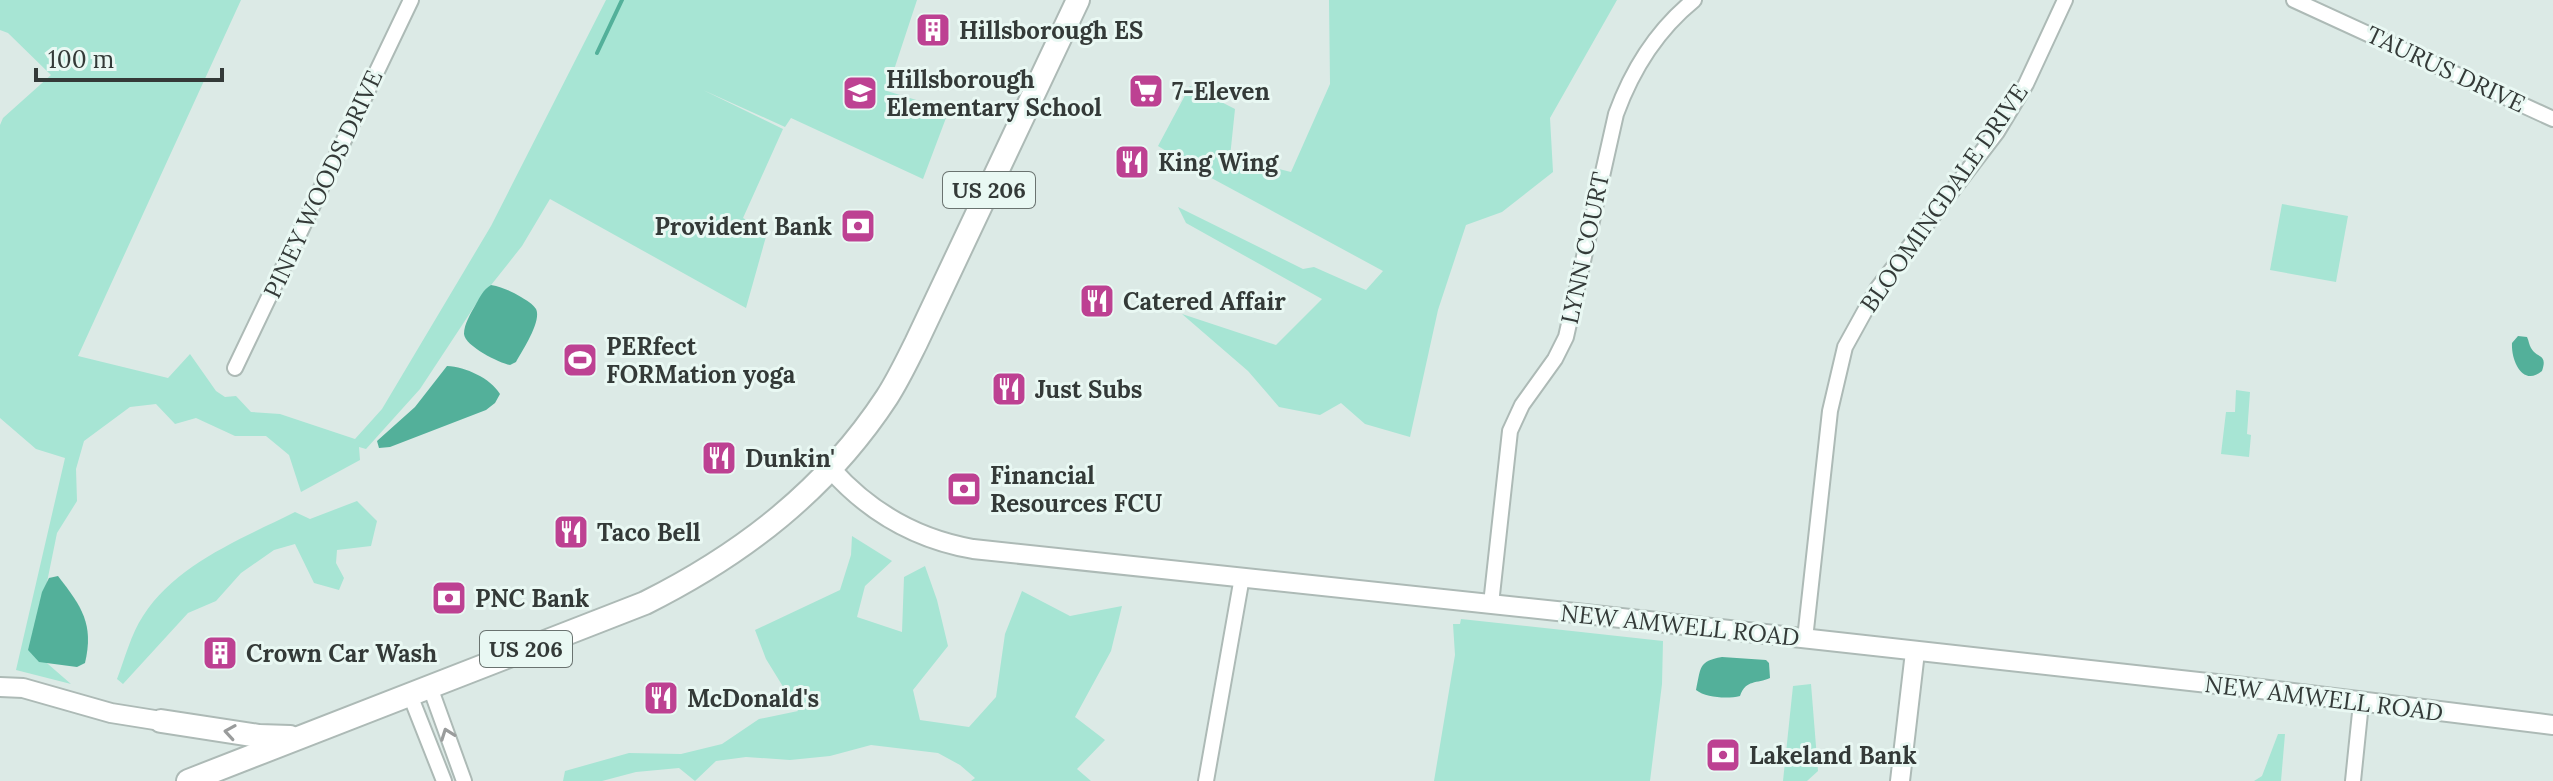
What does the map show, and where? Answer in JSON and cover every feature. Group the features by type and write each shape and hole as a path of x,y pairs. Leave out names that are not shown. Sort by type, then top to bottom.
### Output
{"main road":[{"name":"US 206","path":"188,781 632,608 686,582 741,548 779,518 831,469 862,433 898,378 1078,0"},
{"path":"161,721 259,736 299,737"}],"street":[{"name":"PINEY WOODS DRIVE","path":"235,368 411,0"},
{"name":"LYNN COURT","path":"1491,604 1510,431 1522,405 1555,359 1566,337 1616,114 1643,58 1659,36 1694,0"},
{"name":"BLOOMINGDALE DRIVE","path":"1805,639 1830,411 1845,347 1877,289 1997,132 2065,0"},
{"name":"TAURUS DRIVE","path":"2294,0 2553,119"},
{"name":"NEW AMWELL ROAD","path":"831,469 860,499 878,512 920,536 948,545 2228,686 2553,725"},
{"path":"1206,781 1242,577"},
{"path":"1900,781 1915,652"},
{"path":"0,687 23,688 111,713 161,721"},
{"path":"420,691 444,781"},
{"path":"420,691 464,781"},
{"path":"2353,781 2361,703"}],"shaded area":[{"path":"0,0 241,0 78,356 168,378 190,354 216,391 225,397 236,396 251,412 280,414 355,439 382,409 491,226 606,0 917,0 887,91 949,110 923,179 791,118 785,127 703,90 783,129 743,218 767,233 746,308 550,199 522,246 476,304 420,389 366,449 359,447 360,460 301,492 289,455 266,436 235,436 196,418 175,424 156,404 130,407 84,441 76,469 77,501 57,533 33,651 71,684 16,670 65,458 36,449 0,418 0,125 3,118 51,75 8,33 0,30"},
{"path":"1329,0 1617,0 1550,118 1553,172 1502,212 1466,225 1438,310 1410,437 1365,424 1341,403 1320,415 1279,407 1248,371 1182,314 1276,345 1322,299 1186,223 1178,207 1303,269 1314,267 1366,290 1383,271 1158,146 1190,86 1235,109 1230,157 1291,172 1330,84"},
{"path":"2282,204 2348,216 2336,282 2270,270"},
{"path":"491,285 514,293 536,309 536,321 530,336 516,362 510,365 476,349 464,334 472,311"},
{"path":"2518,336 2527,337 2530,347 2544,361 2542,371 2535,375 2524,374 2516,364 2512,343"},
{"path":"447,366 484,378 500,394 495,403 486,410 390,447 379,448 377,441 415,407"},
{"path":"2236,390 2250,392 2249,457 2221,454 2226,412 2235,412"},
{"path":"357,501 377,521 371,546 337,550 336,563 344,578 339,590 314,583 295,544 274,550 241,573 216,601 188,613 123,684 117,679 143,616 157,598 191,567 295,512 310,519"},
{"path":"852,536 892,561 865,586 857,617 902,632 904,577 925,566 948,646 913,690 920,720 969,727 996,697 1005,634 1022,591 1070,616 1122,606 1111,651 1075,717 1105,740 1077,769 1091,781 971,781 975,778 960,765 938,753 871,745 830,756 790,760 746,757 716,761 695,781 679,768 636,772 602,781 563,781 565,771 629,753 681,754 722,744 759,719 798,711 766,659 755,630 840,590 851,555"},
{"path":"58,576 74,597 87,627 85,663 77,667 39,662 28,650 42,592 49,578"},
{"path":"1461,619 1663,641 1662,684 1650,781 1434,781 1455,655 1453,624 1460,624"},
{"path":"1722,657 1766,660 1770,678 1749,684 1740,696 1723,698 1700,693 1696,690 1702,667"},
{"path":"1811,684 1818,771 1807,781 1783,781 1793,686"},
{"path":"2278,734 2285,734 2281,781 2254,781 2262,776"}],"waterway":[{"path":"597,53 622,0"}],"place":[{"name":"Hillsborough ES","path":"933,30"},
{"name":"7-Eleven","path":"1146,91"},
{"name":"Hillsborough Elementary School","path":"860,93"},
{"name":"King Wing","path":"1132,162"},
{"name":"Provident Bank","path":"858,226"},
{"name":"Catered Affair","path":"1097,301"},
{"name":"PERfect FORMation yoga","path":"580,360"},
{"name":"Just Subs","path":"1009,389"},
{"name":"Dunkin'","path":"719,458"},
{"name":"Financial Resources FCU","path":"964,489"},
{"name":"Taco Bell","path":"571,532"},
{"name":"PNC Bank","path":"449,598"},
{"name":"Crown Car Wash","path":"220,653"},
{"name":"McDonald's","path":"661,698"},
{"name":"Lakeland Bank","path":"1723,755"}]}
